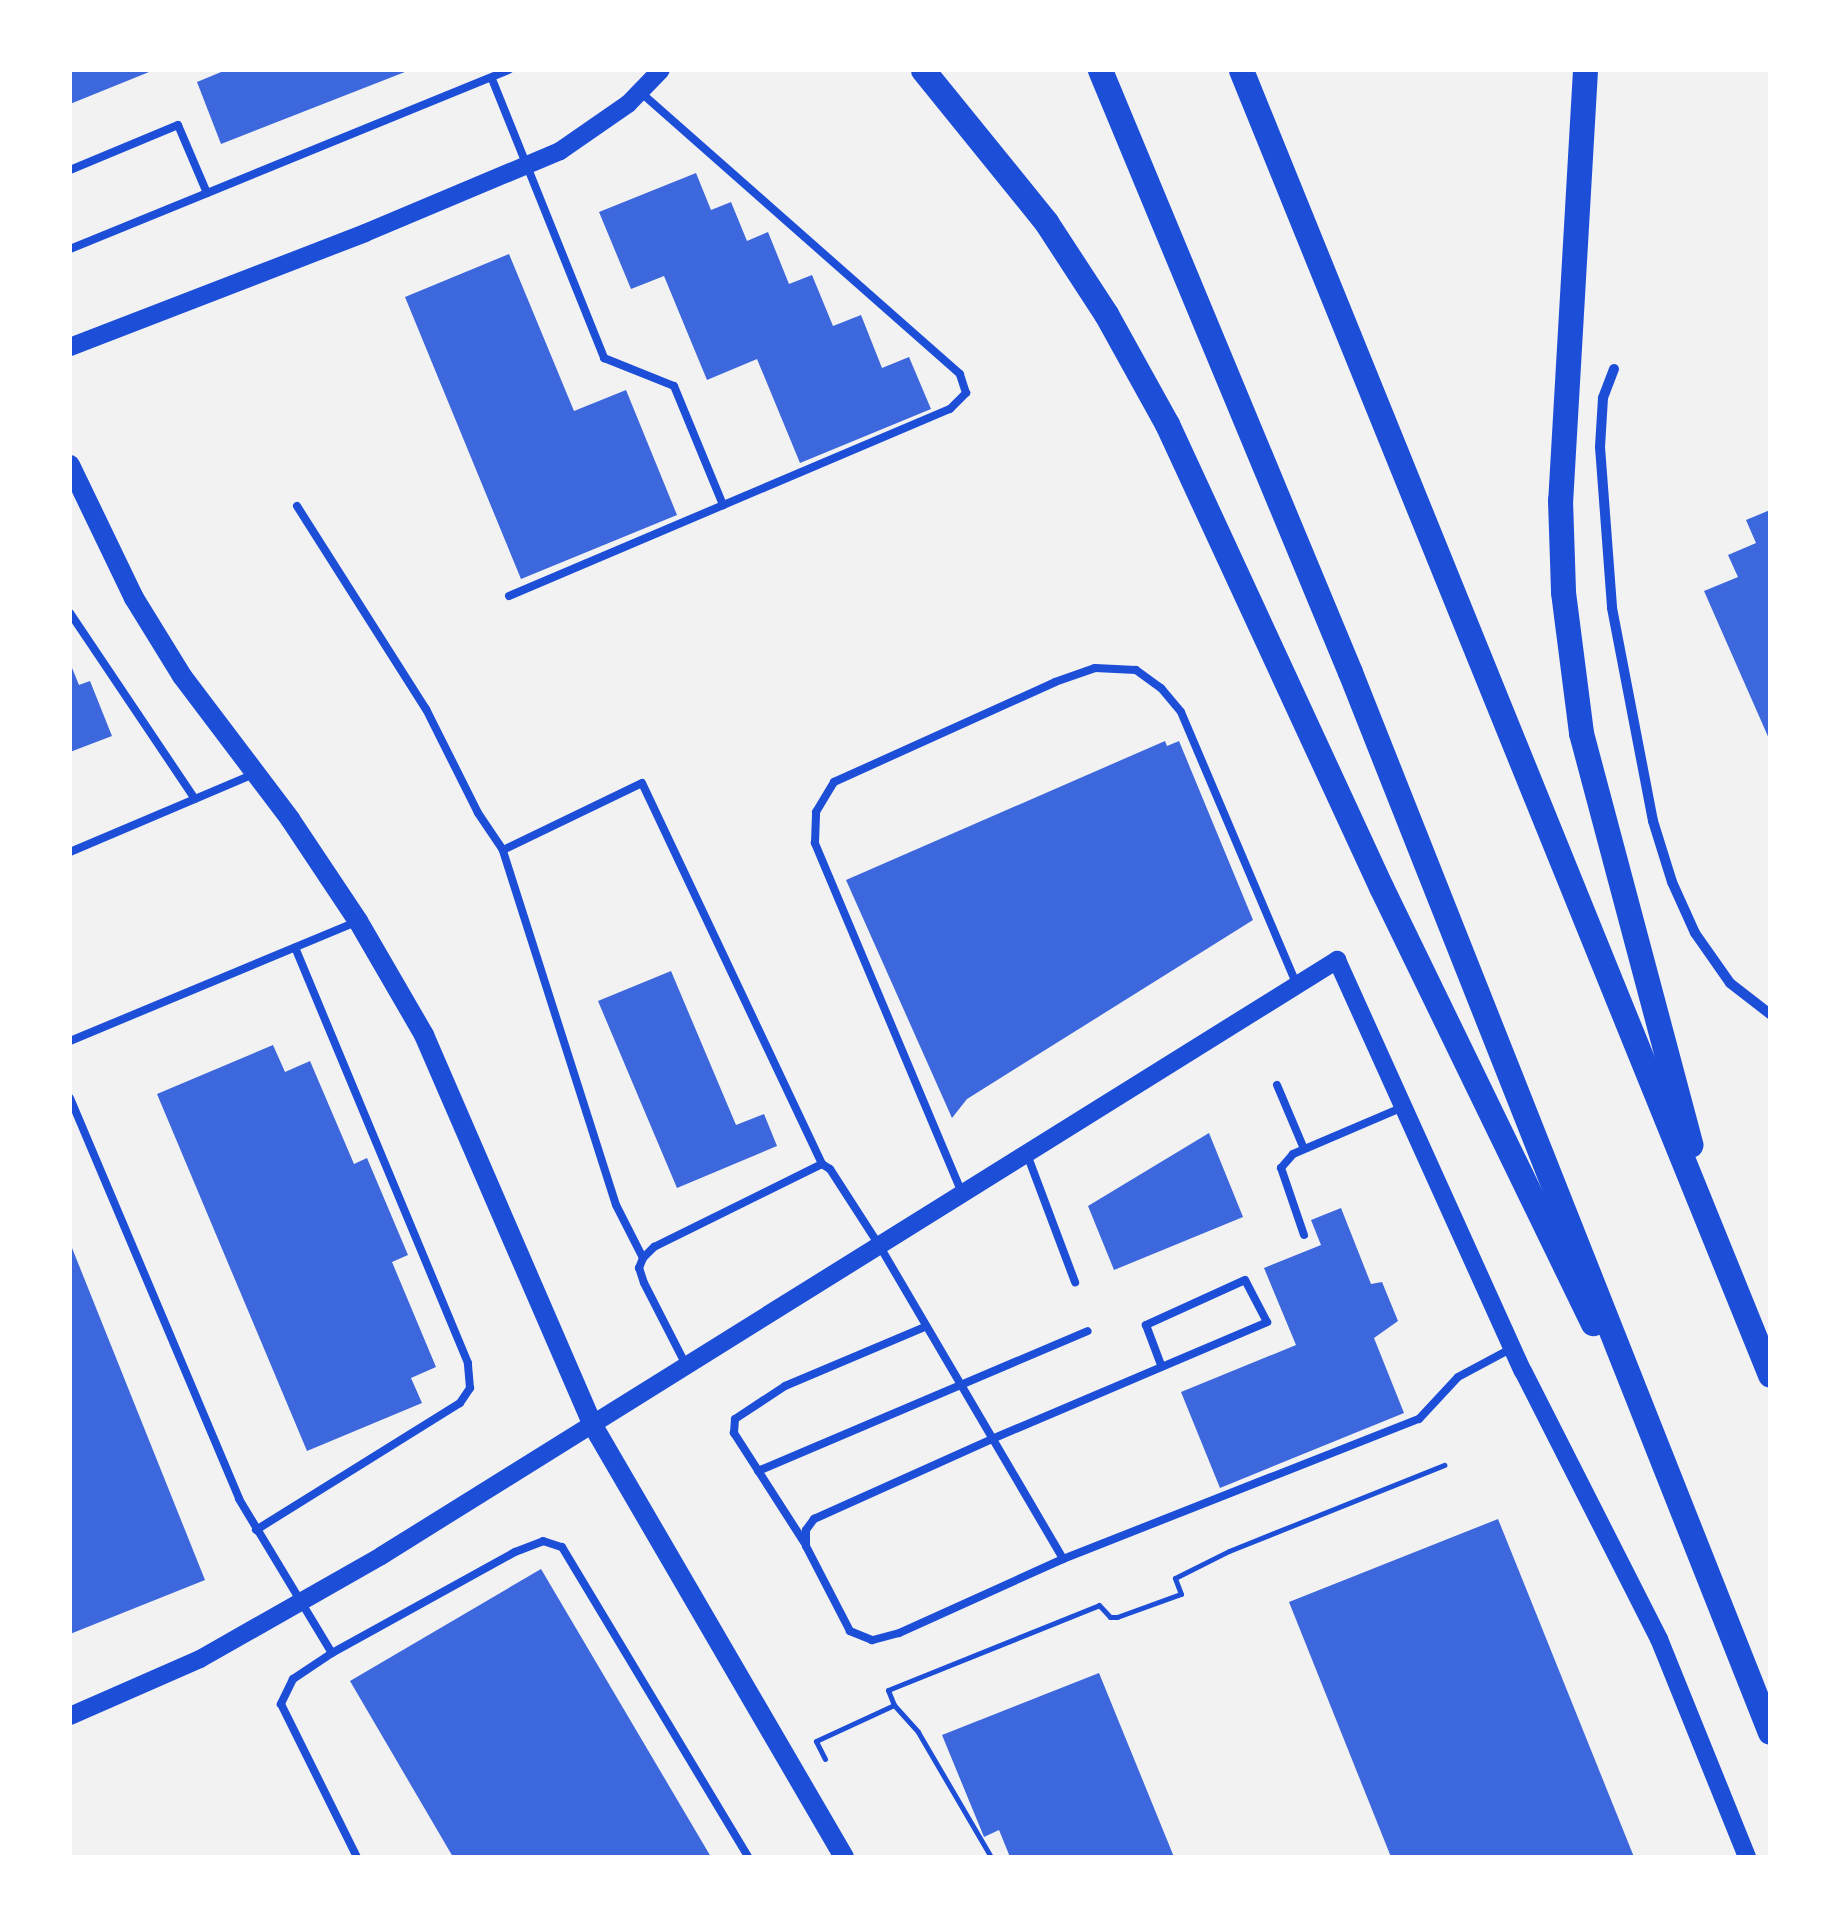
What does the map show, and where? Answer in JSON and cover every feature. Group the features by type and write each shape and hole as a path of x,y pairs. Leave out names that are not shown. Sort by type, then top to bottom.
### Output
{"highway":[{"path":"923,70 1046,222 1106,314 1167,424 1381,887 1684,1512"},
{"path":"1100,70 1350,672 1770,1732"},
{"path":"1240,70 1770,1376"},
{"path":"1585,70 1560,500 1570,665 1597,798 1626,892 1716,1242"}],"main road":[{"path":"70,465 134,598 182,676 358,922 424,1035 592,1424 844,1857"}],"street":[{"path":"70,348 530,164 595,129 661,70"},
{"path":"1614,369 1602,398 1600,447 1612,608 1653,821 1672,882 1695,933 1730,983 1770,1014"},
{"path":"70,1716 200,1659 301,1602 1337,960 1512,1348 1658,1639 1747,1857"}],"lane":[{"path":"70,248 508,70"},
{"path":"492,79 530,164 604,358 674,386 724,505"},
{"path":"509,596 950,409 966,393 960,374 640,92"},
{"path":"70,170 178,125 207,193"},
{"path":"297,506 426,709 478,813 503,850 616,1206 644,1258"},
{"path":"70,613 195,799"},
{"path":"962,1193 815,843 816,812 834,782 1055,682 1096,668 1136,670 1182,712 1297,985"},
{"path":"70,852 255,774"},
{"path":"503,850 642,783 822,1164 830,1169 879,1245 1062,1559"},
{"path":"70,1041 358,922"},
{"path":"256,1530 460,1403 470,1388 468,1362 294,948"},
{"path":"1278,1085 1304,1149"},
{"path":"70,1098 256,1530 332,1653"},
{"path":"1304,1235 1281,1168 1293,1154 1403,1108"},
{"path":"1026,1152 1074,1282"},
{"path":"686,1366 644,1283 640,1268 644,1258 654,1246 822,1164"},
{"path":"806,1546 806,1530 814,1519 992,1438 1266,1322 1245,1280 1146,1325 1160,1366"},
{"path":"925,1327 785,1386 735,1419 734,1433 806,1546 850,1631 872,1640 900,1633 1062,1559 1419,1418 1458,1377 1512,1348"},
{"path":"758,1471 1088,1331"},
{"path":"358,1857 281,1704 294,1679 332,1653 514,1552 542,1541 562,1547 748,1857"}],"path":[{"path":"991,1857 918,1732 894,1705 888,1690 1099,1605 1110,1617 1181,1594 1175,1578 1229,1551 1444,1464"},
{"path":"825,1760 816,1742 894,1705"}],"building":[{"path":"70,70 154,70 70,104"},
{"path":"226,70 410,70 221,144 197,82"},
{"path":"696,173 711,210 731,202 747,241 768,232 789,284 812,275 833,326 861,315 882,368 909,357 931,409 800,463 757,359 707,380 664,276 631,289 599,212"},
{"path":"509,254 574,411 626,390 677,515 521,579 405,297"},
{"path":"1770,510 1770,741 1704,591 1738,577 1728,555 1756,543 1746,520"},
{"path":"70,663 79,685 90,681 112,736 70,752"},
{"path":"1165,741 1167,746 1179,741 1253,920 967,1099 952,1118 846,880"},
{"path":"671,971 736,1125 764,1114 777,1146 677,1188 598,1001"},
{"path":"273,1045 285,1072 310,1061 354,1164 367,1158 408,1255 392,1262 436,1367 411,1378 422,1403 307,1451 157,1094"},
{"path":"1209,1133 1243,1217 1114,1270 1088,1206"},
{"path":"1341,1208 1371,1284 1382,1282 1398,1321 1374,1338 1404,1413 1220,1488 1181,1392 1296,1345 1264,1268 1321,1245 1311,1220"},
{"path":"70,1243 205,1580 70,1634"},
{"path":"1498,1519 1634,1857 1391,1857 1289,1602"},
{"path":"541,1569 711,1857 453,1857 350,1681"},
{"path":"1099,1673 1174,1857 1010,1857 999,1830 984,1837 942,1735"}]}
